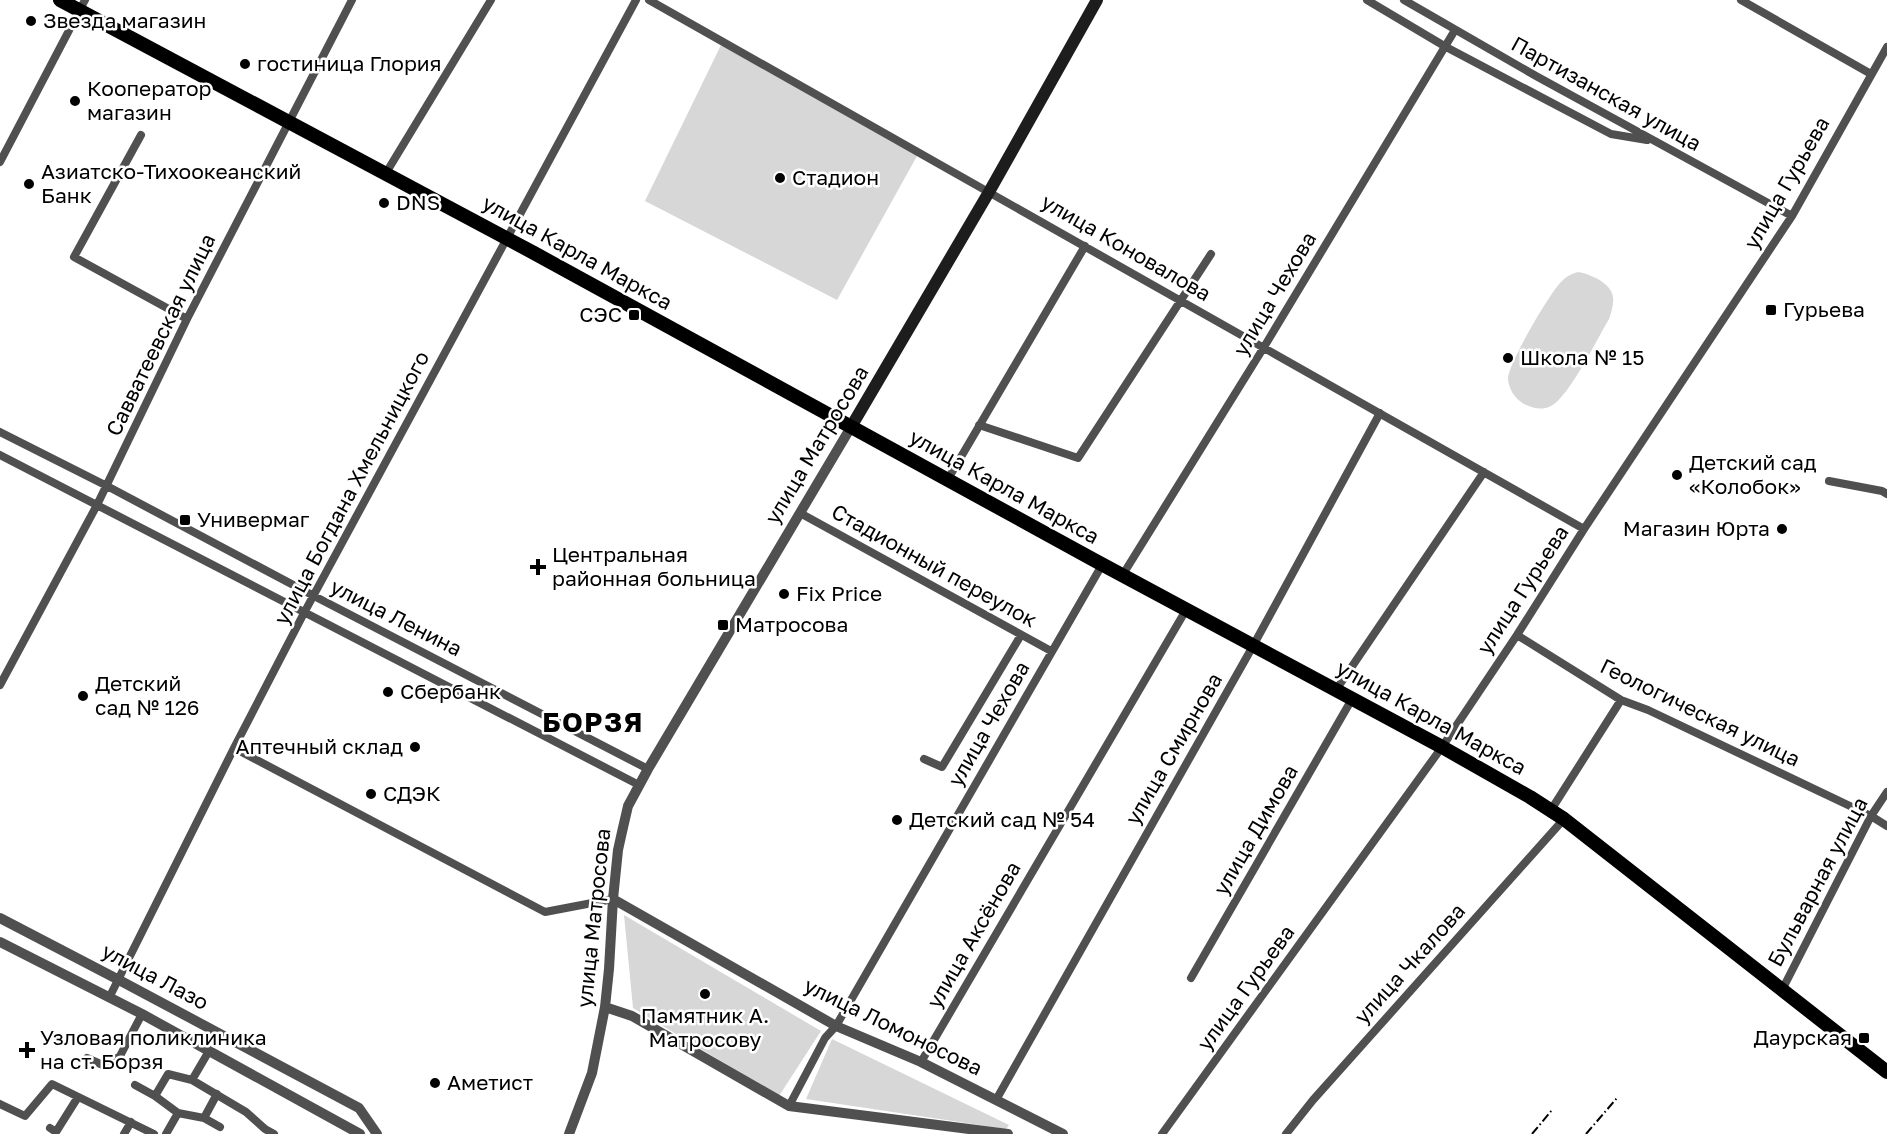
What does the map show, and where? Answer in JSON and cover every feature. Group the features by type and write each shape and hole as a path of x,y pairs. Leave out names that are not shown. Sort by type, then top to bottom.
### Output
{"highway":[{"name":"улица Карла Маркса","path":"60,0 82,5 289,122 948,479 1122,576 1442,747 1551,810 1887,1072"}],"main road":[{"name":"улица Матросова","path":"850,427 989,192 1097,0"}],"street":[{"name":"Савватеевская улица","path":"0,685 107,486 187,319 351,0"},
{"path":"386,173 491,0"},
{"name":"улица Богдана Хмельницкого","path":"109,998 304,613 636,0"},
{"name":"улица Коновалова","path":"649,0 1584,529"},
{"path":"1367,0 1446,47 1611,134 1656,142"},
{"name":"Партизанская улица","path":"1404,0 1792,216"},
{"path":"1741,0 1871,74"},
{"path":"0,162 82,5"},
{"name":"улица Чехова","path":"1122,576 1264,347 1455,30"},
{"name":"улица Гурьева","path":"1162,1134 1442,747 1517,635 1584,529 1792,216 1887,47"},
{"path":"141,135 74,257 187,319"},
{"path":"948,479 1085,246"},
{"path":"979,425 1078,458 1211,254"},
{"name":"улица Смирнова","path":"996,1100 1253,646 1380,413"},
{"name":"улица Матросова","path":"569,1134 592,1073 604,1007 618,850 628,806 850,427"},
{"name":"улица Ленина","path":"0,432 648,769"},
{"name":"улица Ленина","path":"0,455 639,785"},
{"path":"1336,690 1484,472"},
{"path":"1829,481 1882,491 1887,494"},
{"name":"Стадионный переулок","path":"800,513 1051,651"},
{"name":"улица Чехова","path":"789,1106 825,1038 836,1026 1102,565"},
{"name":"улица Аксёнова","path":"921,1062 1186,610"},
{"name":"улица Чехова","path":"924,759 942,767 1021,634"},
{"name":"Геологическая улица","path":"1517,635 1621,700 1648,710 1871,816 1887,826"},
{"name":"улица Димова","path":"1191,978 1352,699"},
{"path":"1551,810 1621,700"},
{"path":"234,748 544,912 613,899"},
{"name":"Бульварная улица","path":"1782,990 1871,816 1887,792"},
{"name":"улица Чкалова","path":"1286,1134 1321,1091 1564,819"},
{"name":"улица Ломоносова","path":"613,899 836,1026 921,1062 1064,1134"},
{"name":"улица Лазо","path":"0,918 358,1108 377,1134"},
{"path":"0,942 142,1014 360,1134"},
{"path":"604,1007 632,1016 789,1106 1008,1134"},
{"path":"87,1058 105,1066 120,1056 142,1014"},
{"path":"192,1080 209,1051"},
{"path":"155,1096 168,1074 192,1080 246,1112 264,1132 274,1134"},
{"path":"0,1104 25,1116 52,1084 154,1134"},
{"path":"135,1085 178,1113 204,1118 220,1127"},
{"path":"204,1118 217,1094"},
{"path":"55,1131 78,1097"},
{"path":"166,1134 178,1113"},
{"path":"124,1134 131,1122"}],"shaded area":[{"name":"Стадион","path":"721,45 917,156 837,300 645,201"},
{"path":"1578,272 1603,282 1611,291 1613,306 1609,319 1566,391 1551,406 1531,407 1521,402 1509,386 1510,370 1522,344 1556,288 1569,275"},
{"path":"624,915 821,1031 779,1096 633,1008"},
{"path":"832,1039 1009,1125 1006,1129 806,1099"}],"railway":[{"path":"1586,1134 1617,1098"},
{"path":"1532,1134 1552,1110"}],"place":[{"name":"Звезда магазин","path":"31,21"},
{"name":"гостиница Глория","path":"245,64"},
{"name":"Кооператор магазин","path":"75,101"},
{"name":"Стадион","path":"780,178"},
{"name":"Азиатско-Тихоокеанский Банк","path":"29,184"},
{"name":"DNS","path":"384,203"},
{"name":"Гурьева","path":"1771,310"},
{"name":"СЭС","path":"634,315"},
{"name":"Школа № 15","path":"1508,358"},
{"name":"Детский сад «Колобок»","path":"1677,475"},
{"name":"Универмаг","path":"185,520"},
{"name":"Магазин Юрта","path":"1782,529"},
{"name":"Центральная районная больница","path":"538,567"},
{"name":"Fix Price","path":"784,594"},
{"name":"Матросова","path":"723,625"},
{"name":"Сбербанк","path":"388,692"},
{"name":"Детский сад № 126","path":"83,696"},
{"name":"Аптечный склад","path":"415,747"},
{"name":"СДЭК","path":"371,794"},
{"name":"Детский сад № 54","path":"897,820"},
{"name":"Памятник А. Матросову","path":"705,994"},
{"name":"Даурская","path":"1864,1038"},
{"name":"Узловая поликлиника на ст. Борзя","path":"27,1050"},
{"name":"Аметист","path":"435,1083"}],"district":[{"name":"БОРЗЯ","path":"593,723"}]}
